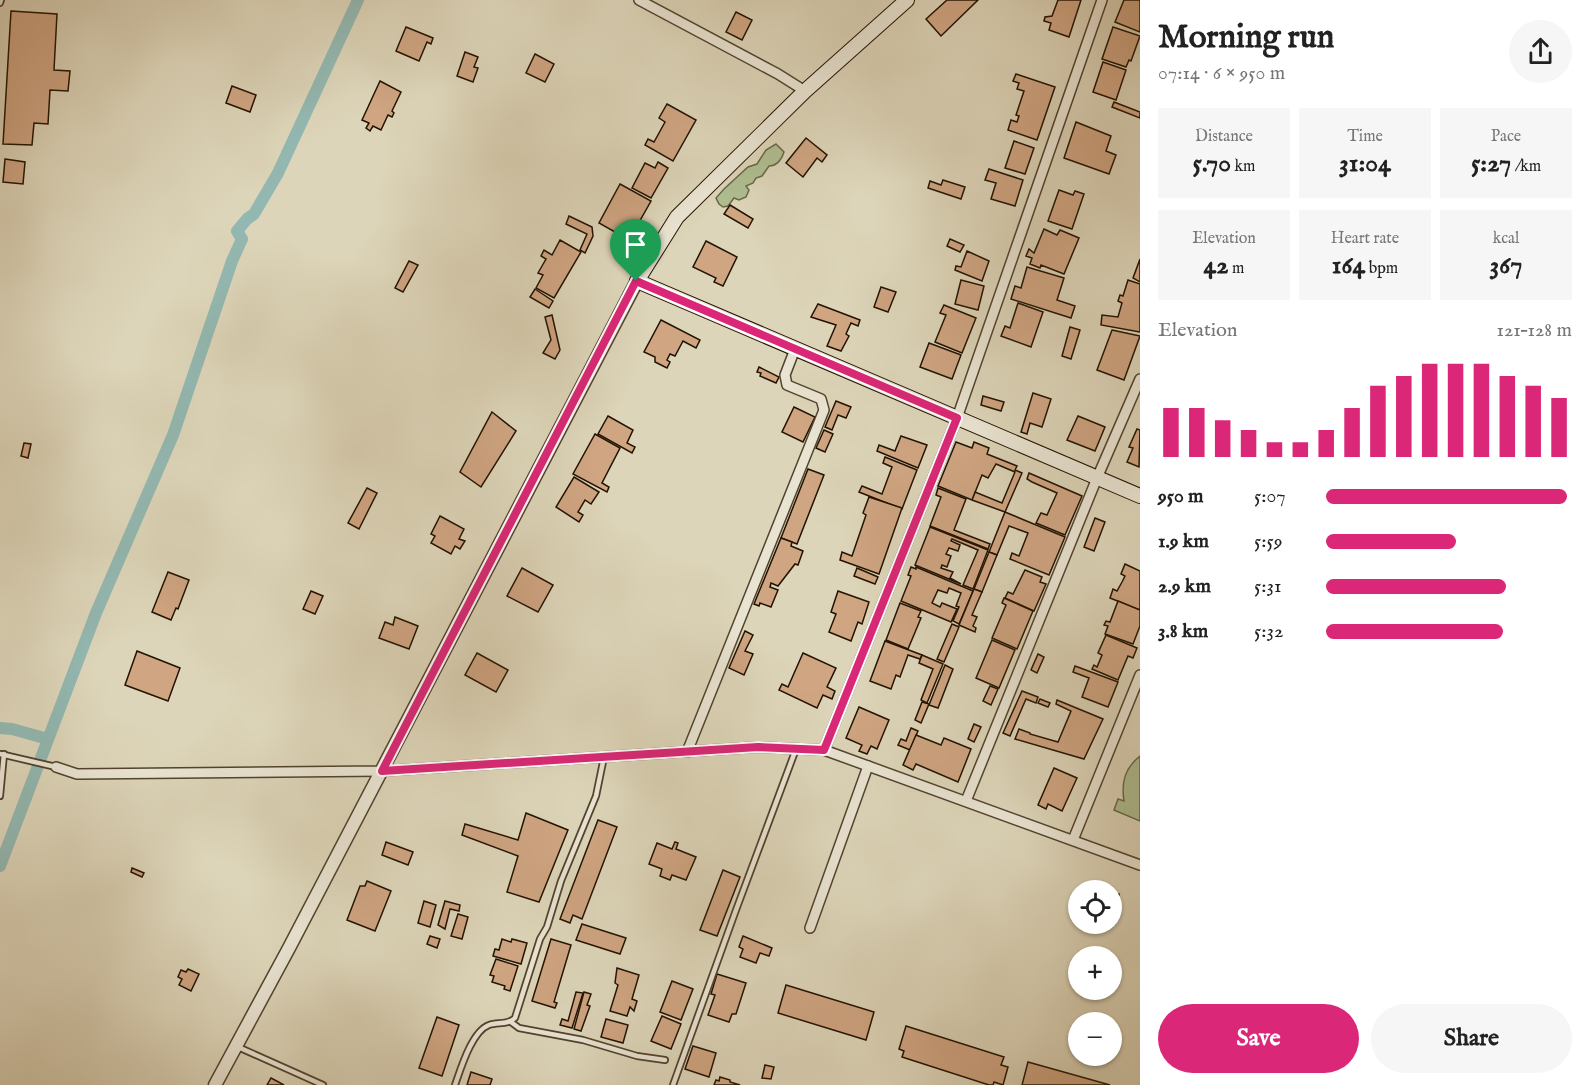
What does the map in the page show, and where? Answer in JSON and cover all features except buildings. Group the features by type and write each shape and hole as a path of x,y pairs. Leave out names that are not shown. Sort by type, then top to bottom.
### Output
{"main road":[{"path":"900,2 805,91 677,217 636,281 1140,496"}],"street":[{"path":"639,0 778,74 805,91"},
{"path":"824,750 957,418 1102,0"},
{"path":"215,1085 382,771 636,281"},
{"path":"687,752 824,410 821,399 788,385 785,375 795,349"},
{"path":"966,801 1097,478 1140,379"},
{"path":"1073,840 1140,675"},
{"path":"56,767 77,774 382,771 758,747 824,750 1140,865"},
{"path":"810,928 868,766"}],"lane":[{"path":"673,1085 723,943 796,749"},
{"path":"0,796 4,754 56,767"},
{"path":"455,1085 464,1059 481,1029 511,1022 515,1018 561,881 596,796 604,757"},
{"path":"511,1022 519,1028 583,1040 637,1056 665,1060"},
{"path":"237,1046 323,1085"}],"green space":[{"path":"776,144 784,152 782,157 777,163 769,166 762,176 746,186 749,190 746,197 739,200 734,198 728,206 723,207 719,204 716,198 724,189 748,167 757,164 766,150"},
{"path":"1140,756 1140,821 1114,810 1118,799 1124,801 1125,776"}],"waterway":[{"path":"0,866 96,613 173,435 232,261 242,239 237,231 254,214 278,173 358,0"},
{"path":"0,728 48,739"}],"route":[{"path":"636,281 957,418 824,750 758,747 382,771 600,351 636,281"}]}
